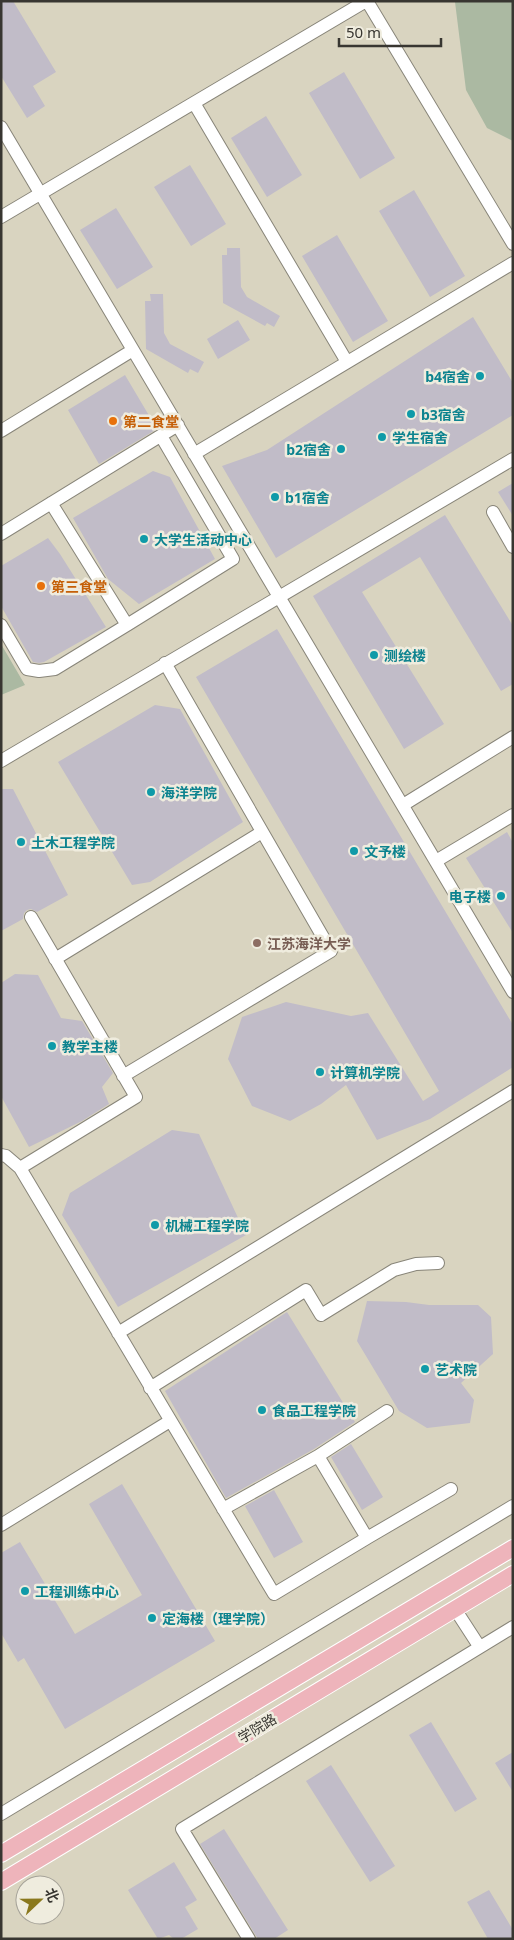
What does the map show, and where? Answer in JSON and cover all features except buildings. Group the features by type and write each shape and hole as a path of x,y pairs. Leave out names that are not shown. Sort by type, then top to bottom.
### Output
{"main road":[{"name":"学院路","path":"1,1854 513,1548"},
{"name":"学院路","path":"1,1882 513,1574"}],"lane":[{"path":"1,217 360,3 513,244"},
{"path":"194,103 347,362"},
{"path":"1,127 513,992"},
{"path":"194,454 513,263"},
{"path":"1,431 133,350"},
{"path":"1,534 178,425"},
{"path":"1,626 27,669 40,671 55,669 233,559 161,436"},
{"path":"1,761 513,459"},
{"path":"51,504 126,625"},
{"path":"493,512 513,547"},
{"path":"123,1076 331,950 165,663"},
{"path":"402,805 513,737"},
{"path":"436,861 513,816"},
{"path":"56,959 262,832"},
{"path":"20,1168 136,1097 31,917"},
{"path":"118,1333 513,1091"},
{"path":"1,1155 6,1156 20,1168 274,1594 452,1489"},
{"path":"150,1388 306,1290 321,1315 394,1270 416,1264 438,1264"},
{"path":"223,1509 318,1456 386,1411"},
{"path":"1,1525 170,1421"},
{"path":"318,1456 367,1538"},
{"path":"1,1814 513,1506"},
{"path":"455,1609 479,1646"},
{"path":"249,1939 182,1829 513,1627"}],"shaded area":[{"name":"江苏海洋大学","path":"1,1 513,1 513,1939 1,1939"}],"green space":[{"path":"513,1 513,141 487,128 466,90 455,2"},
{"path":"1,644 25,685 1,695"}],"place":[{"name":"b4宿舍","path":"480,376"},
{"name":"b3宿舍","path":"411,414"},
{"name":"第二食堂","path":"113,421"},
{"name":"学生宿舍","path":"382,437"},
{"name":"b2宿舍","path":"341,449"},
{"name":"b1宿舍","path":"275,497"},
{"name":"大学生活动中心","path":"144,539"},
{"name":"第三食堂","path":"41,586"},
{"name":"测绘楼","path":"374,655"},
{"name":"海洋学院","path":"151,792"},
{"name":"土木工程学院","path":"21,842"},
{"name":"文予楼","path":"354,851"},
{"name":"电子楼","path":"501,896"},
{"name":"江苏海洋大学","path":"257,943"},
{"name":"教学主楼","path":"52,1046"},
{"name":"计算机学院","path":"320,1072"},
{"name":"机械工程学院","path":"155,1225"},
{"name":"艺术院","path":"425,1369"},
{"name":"食品工程学院","path":"262,1410"},
{"name":"工程训练中心","path":"25,1591"},
{"name":"定海楼（理学院）","path":"152,1618"}]}
